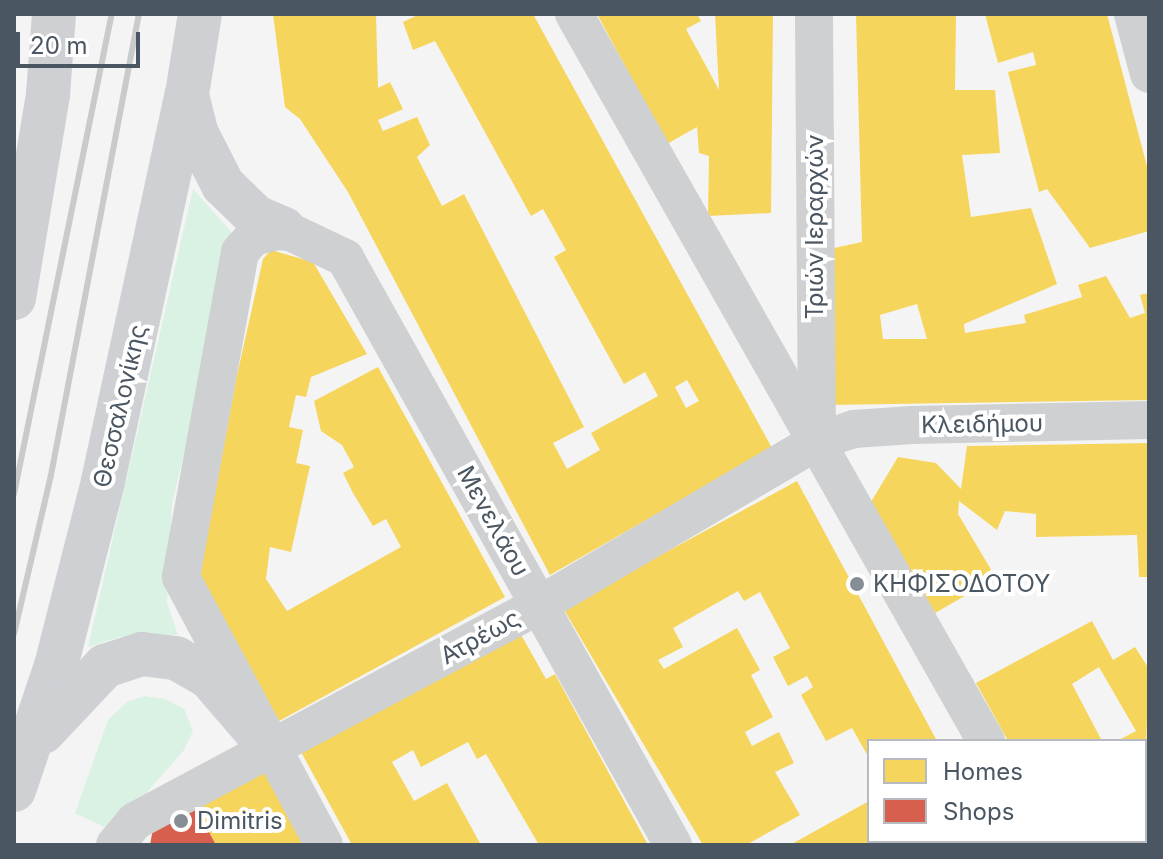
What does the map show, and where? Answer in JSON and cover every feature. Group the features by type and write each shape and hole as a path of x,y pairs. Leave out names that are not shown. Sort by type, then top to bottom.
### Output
{"street":[{"path":"14,298 48,94 54,14"},
{"name":"Θεσσαλονίκης","path":"14,790 29,750 103,481 187,94 200,14"},
{"path":"574,14 985,739"},
{"name":"Τριών Ιεραρχών","path":"814,14 817,441"},
{"path":"1133,14 1149,74"},
{"path":"187,94 197,134 223,185 256,217 284,229"},
{"path":"284,229 253,237 240,252 180,563 187,595 324,845"},
{"name":"Μενελάου","path":"284,229 345,258 673,845"},
{"name":"Κλειδήμου","path":"817,441 854,429 912,425 1149,420"},
{"name":"Ατρέως","path":"126,837 272,750 539,605 817,441"},
{"path":"29,750 105,666 142,654 176,658 210,678 272,750"}],"green space":[{"path":"193,189 236,237 172,504 167,603 178,635 120,637 88,647"},
{"path":"144,696 165,699 184,709 193,731 184,750 113,831 75,813 108,720 127,702"}],"building: Homes":[{"path":"273,14 376,14 378,88 390,82 403,109 378,120 383,131 417,117 430,145 417,157 442,206 464,194 584,427 553,443 567,469 600,450 591,433 658,396 645,372 624,384 554,257 566,250 543,209 531,216 435,41 413,50 403,22 420,14 533,14 772,448 550,575 348,192 300,119 285,107","holes":["687,380 699,401 686,408 675,387"]},
{"path":"597,14 697,14 701,21 686,29 719,90 715,14 773,14 771,213 708,216 709,156 699,153 697,127 667,144"},
{"path":"856,14 956,14 955,90 995,90 1000,153 962,155 971,217 1031,208 1057,284 964,324 965,333 1026,323 1024,315 1082,297 1078,285 1106,276 1130,318 1145,313 1140,295 1149,293 1149,400 827,405 825,250 862,242","holes":["917,304 927,339 883,339 880,315"]},
{"path":"985,14 1107,14 1149,174 1149,231 1090,248 1047,189 1039,192 1008,72 1036,65 1033,52 998,63"},
{"path":"271,250 313,262 367,354 311,377 306,397 296,395 289,427 303,430 296,463 310,466 291,552 270,547 266,579 287,611 401,547 386,519 373,526 353,493 343,473 354,467 342,445 321,431 314,401 378,367 505,597 279,721 200,575 236,380 263,259"},
{"path":"1149,443 1149,577 1139,577 1137,535 1036,537 1036,514 1005,511 997,530 959,501 958,514 996,578 935,613 871,502 898,457 936,463 961,489 967,446"},
{"path":"797,481 936,739 867,739 867,754 852,728 826,741 801,695 813,687 807,676 788,686 773,657 790,648 760,592 744,601 738,591 673,628 683,647 658,660 664,669 737,628 760,670 751,675 773,717 745,732 752,746 779,732 794,763 775,772 800,815 746,845 703,845 563,608"},
{"path":"1092,621 1113,660 1135,647 1149,669 1146,739 1121,739 1136,731 1099,667 1072,684 1101,739 1007,739 976,683"},
{"path":"520,633 546,679 555,674 648,845 539,845 486,754 477,759 468,742 421,767 413,750 392,762 414,801 447,783 481,845 352,845 301,752"},
{"path":"264,769 304,845 216,845 195,806"},
{"path":"867,802 867,843 878,843 790,845"},
{"path":"1149,806 1149,845 1132,845 1147,843"}],"building: Shops":[{"path":"195,806 216,845 150,845 154,823"}],"railway":[{"path":"14,494 112,14"},
{"path":"14,634 51,475 139,14"}],"place":[{"name":"ΚΗΦΙΣΟΔΟΤΟΥ","path":"857,584"},
{"name":"Dimitris","path":"181,821"}]}
